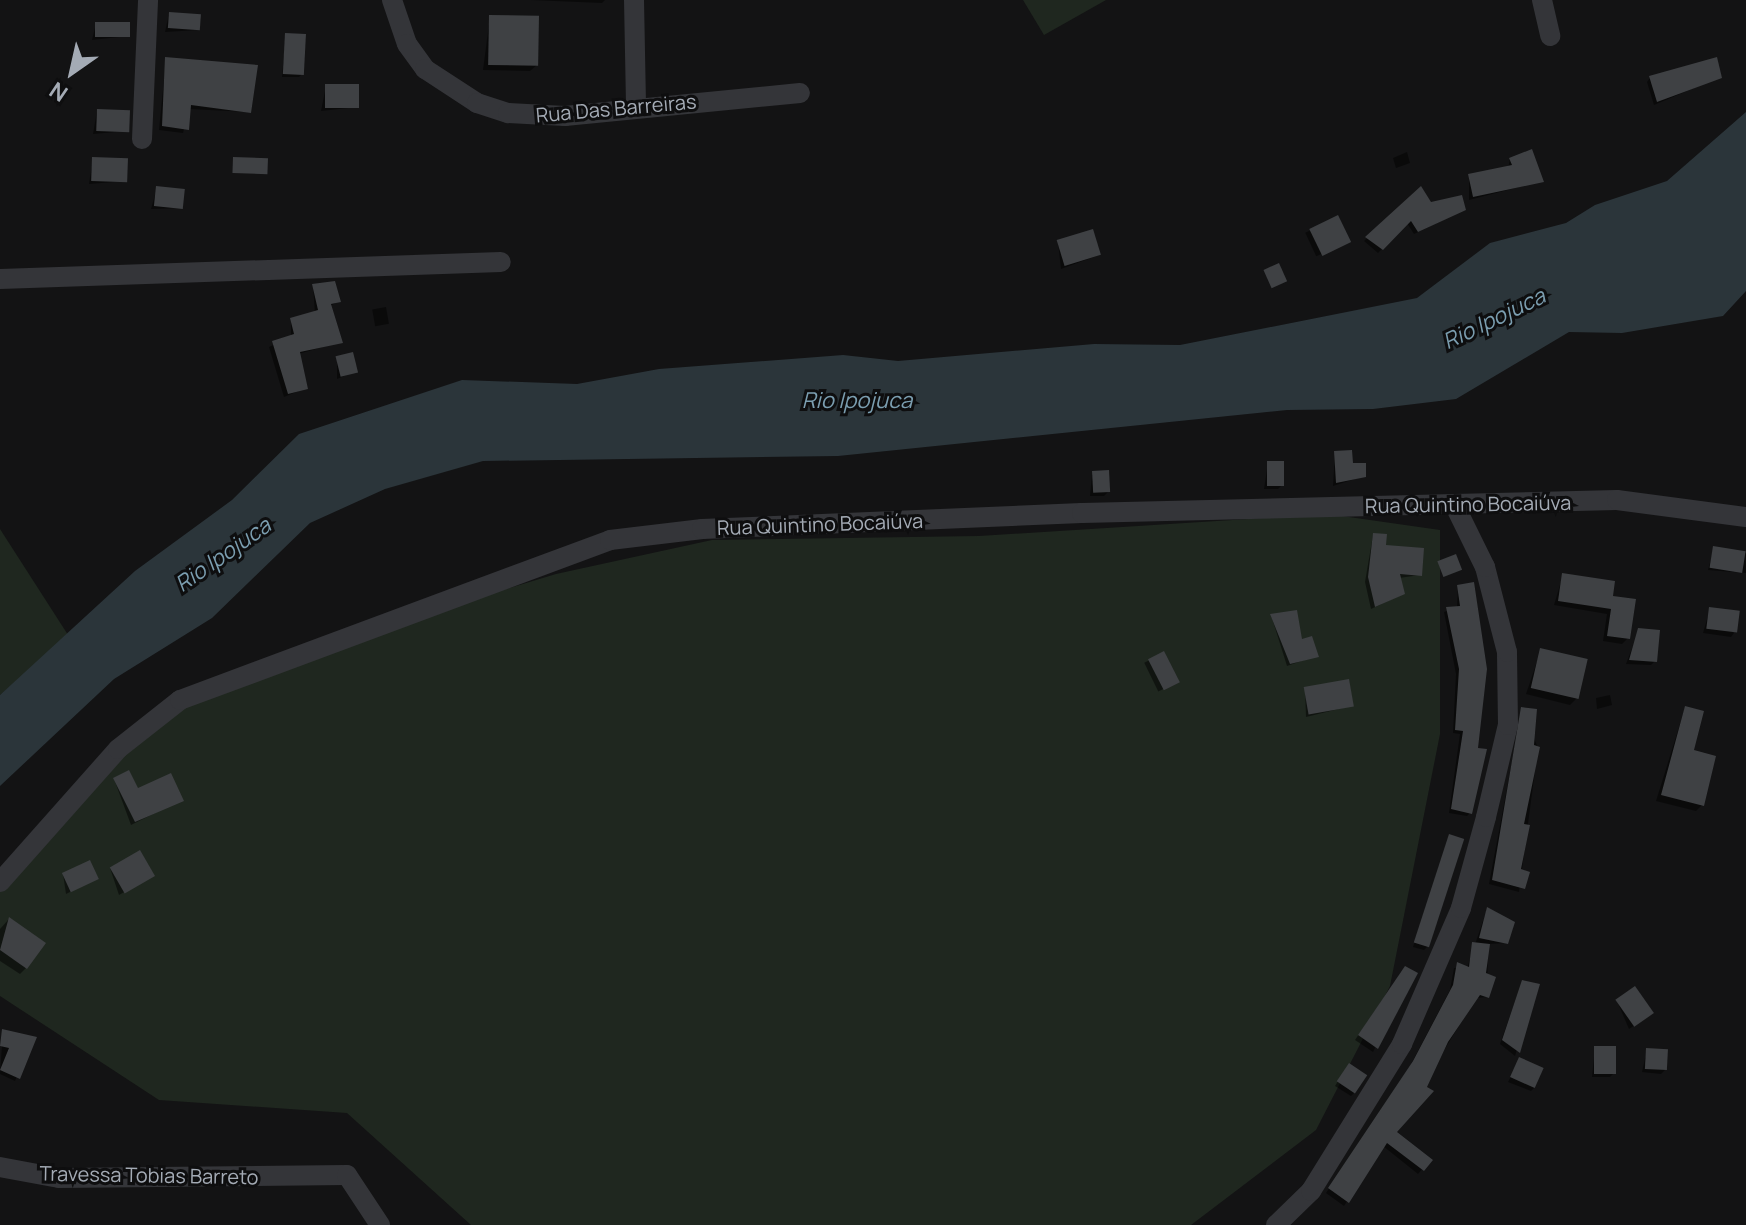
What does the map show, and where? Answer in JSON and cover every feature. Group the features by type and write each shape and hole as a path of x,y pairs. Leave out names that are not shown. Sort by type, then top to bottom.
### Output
{"street":[{"path":"142,139 148,0"},
{"name":"Rua Das Barreiras","path":"392,0 407,44 425,69 477,103 536,117 800,93"},
{"path":"634,0 636,106"},
{"path":"1542,0 1550,36"},
{"path":"0,279 501,262"},
{"name":"Rua Quintino Bocaiúva","path":"0,882 118,749 180,700 610,540 702,529 1051,514 1617,500 1746,517"},
{"path":"1276,1225 1311,1191 1402,1044 1461,908 1486,817 1508,725 1507,652 1485,567 1454,504"},
{"name":"Travessa Tobias Barreto","path":"0,1167 59,1178 347,1175 380,1225"}],"shaded area":[{"path":"1023,0 1106,0 1044,35"},
{"path":"1328,514 1440,530 1440,734 1390,986 1316,1130 1191,1225 471,1225 347,1113 159,1100 0,996 0,890 130,743 226,673 556,574 712,540 979,536"},
{"path":"0,529 70,638 0,695"}],"water":[{"name":"Rio Ipojuca","path":"1746,112 1746,291 1723,316 1622,333 1569,332 1456,399 1373,409 1287,410 838,456 483,461 385,489 310,523 212,618 114,679 0,786 0,695 135,571 232,500 299,434 462,380 577,384 659,369 843,355 898,361 1094,344 1180,345 1417,298 1490,243 1566,223 1595,205 1667,181"}],"building":[{"path":"169,12 201,14 200,30 168,28"},
{"path":"489,15 539,16 538,66 488,65"},
{"path":"95,22 130,22 130,37 95,37"},
{"path":"285,33 306,34 304,75 283,74"},
{"path":"165,57 258,65 251,113 191,105 189,130 162,126"},
{"path":"1717,57 1722,78 1657,102 1649,76"},
{"path":"325,84 359,84 359,108 325,108"},
{"path":"97,109 130,110 129,132 96,131"},
{"path":"1532,149 1544,182 1473,197 1468,174 1512,165 1509,158"},
{"path":"92,157 128,158 127,182 91,181"},
{"path":"233,157 268,158 267,174 232,173"},
{"path":"156,186 185,189 183,209 154,206"},
{"path":"1421,186 1431,202 1462,195 1466,210 1418,232 1411,221 1383,250 1365,237"},
{"path":"1338,215 1351,242 1322,256 1309,229"},
{"path":"1093,229 1101,255 1065,266 1057,240"},
{"path":"1279,263 1287,281 1272,288 1263,270"},
{"path":"335,281 341,302 331,304 343,343 300,352 308,389 288,394 272,341 294,334 290,318 318,310 312,284"},
{"path":"353,352 358,372 341,377 336,356"},
{"path":"1352,450 1353,463 1366,463 1366,477 1336,483 1334,451"},
{"path":"1267,461 1284,461 1284,486 1267,486"},
{"path":"1109,470 1110,492 1093,493 1092,471"},
{"path":"1373,533 1387,534 1386,545 1424,548 1422,576 1400,574 1405,594 1375,607 1368,577"},
{"path":"1713,546 1746,551 1742,573 1710,568"},
{"path":"1456,554 1462,570 1443,577 1437,561"},
{"path":"1562,573 1615,581 1613,596 1636,599 1630,639 1607,636 1611,609 1558,601"},
{"path":"1474,582 1487,669 1478,748 1487,749 1472,814 1451,809 1463,731 1455,730 1459,669 1446,607 1460,606 1457,585"},
{"path":"1709,607 1740,611 1737,633 1706,629"},
{"path":"1297,610 1302,639 1312,636 1319,657 1290,664 1270,614"},
{"path":"1638,628 1660,630 1657,662 1629,660"},
{"path":"1540,648 1588,659 1579,699 1531,688"},
{"path":"1164,651 1180,682 1164,690 1148,659"},
{"path":"1349,679 1354,707 1309,715 1304,687"},
{"path":"1685,706 1704,711 1694,750 1716,756 1704,806 1661,795"},
{"path":"1521,707 1537,709 1534,745 1540,747 1524,824 1530,825 1521,869 1530,872 1525,889 1492,880"},
{"path":"129,770 138,788 171,773 184,801 135,822 113,778"},
{"path":"1449,834 1464,839 1429,947 1414,942"},
{"path":"140,850 155,876 125,893 110,868"},
{"path":"90,860 99,879 71,892 62,873"},
{"path":"1487,907 1515,922 1508,944 1479,938"},
{"path":"9,917 46,943 27,969 0,950"},
{"path":"1472,942 1490,944 1486,973 1496,977 1489,998 1480,995 1448,1042 1427,1087 1434,1091 1397,1132 1433,1160 1424,1171 1387,1143 1349,1203 1328,1188 1413,1061 1453,985 1457,962 1469,967"},
{"path":"1405,966 1418,973 1378,1049 1358,1035"},
{"path":"1522,980 1540,984 1520,1053 1502,1040"},
{"path":"1635,986 1654,1013 1634,1027 1615,1000"},
{"path":"2,1029 37,1037 20,1079 0,1070 9,1048 0,1046"},
{"path":"1594,1046 1616,1046 1616,1074 1594,1074"},
{"path":"1646,1048 1668,1049 1667,1070 1645,1069"},
{"path":"1519,1057 1544,1068 1535,1088 1510,1077"},
{"path":"1349,1063 1367,1075 1355,1094 1337,1081"}]}
